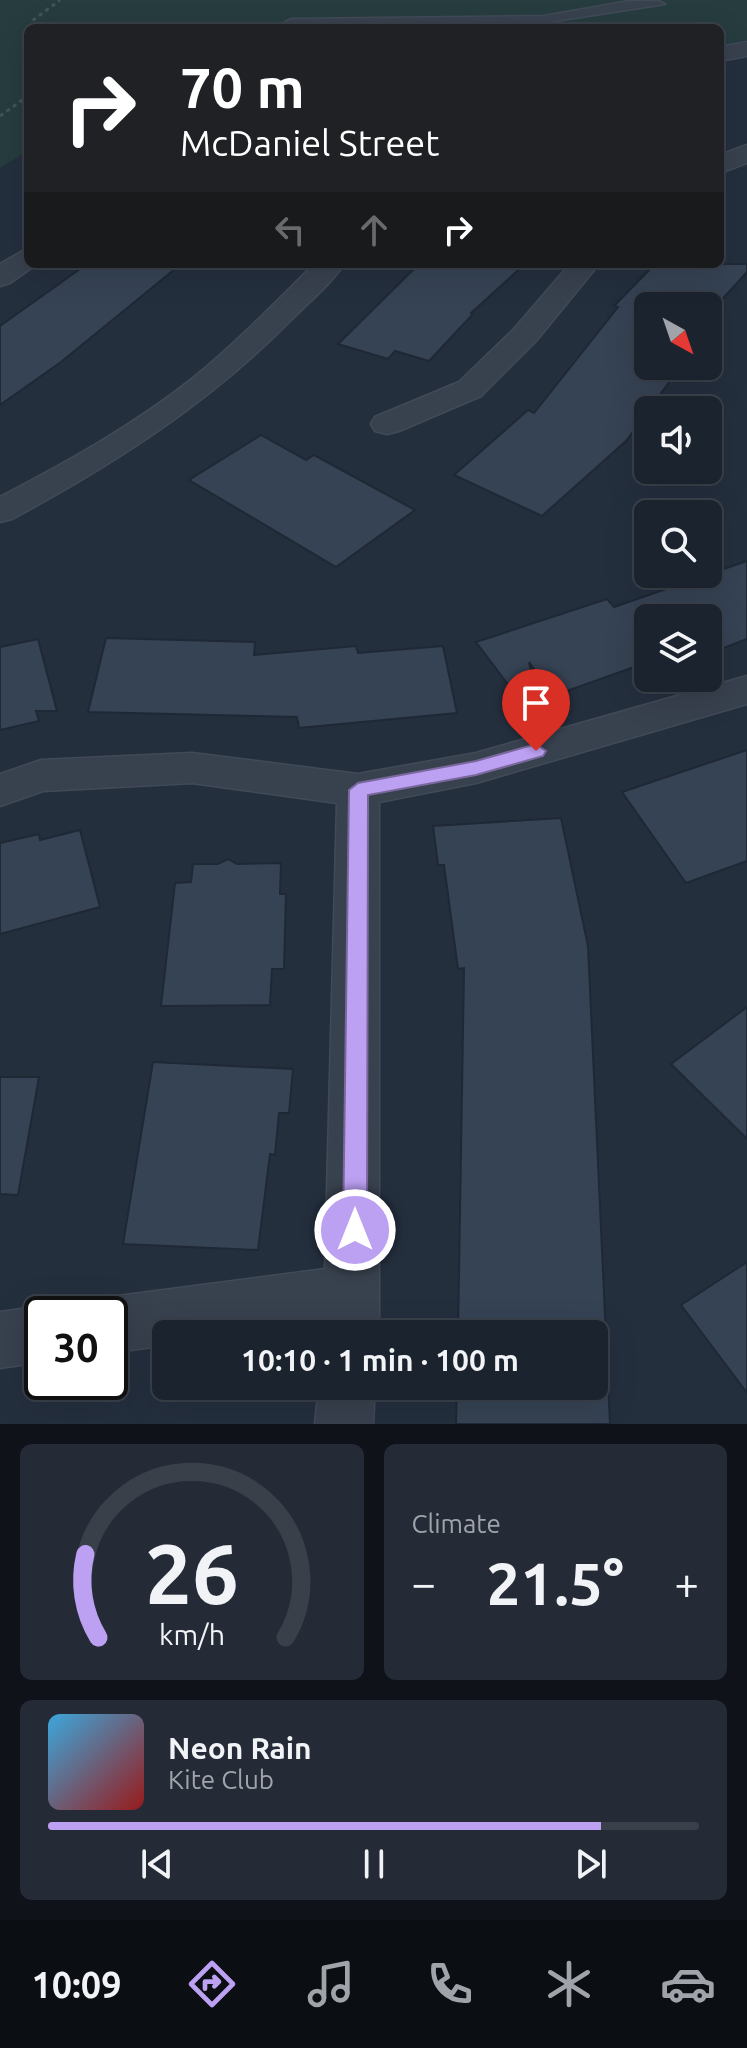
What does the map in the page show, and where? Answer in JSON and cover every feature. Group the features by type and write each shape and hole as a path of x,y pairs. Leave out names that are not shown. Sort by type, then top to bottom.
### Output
{"street":[{"path":"724,53 747,49"},
{"path":"724,163 747,153"},
{"path":"0,277 24,260"},
{"path":"0,511 87,464 184,400 252,342 326,268"},
{"path":"387,424 470,389 525,335 582,268"},
{"path":"0,790 41,776 192,768 358,790 476,768 747,690"},
{"path":"128,1324 352,1313 358,790"},
{"path":"0,1340 24,1337"},
{"path":"344,1424 346,1400"}],"lane":[{"path":"490,24 543,23 626,2 659,4"},
{"path":"291,22 382,24"}],"path":[{"path":"33,24 32,21 60,0"},
{"path":"0,116 24,99"}],"green space":[{"path":"0,0 747,0 747,40 724,45 724,24 24,24 24,153 0,168"}],"building":[{"path":"724,264 747,264 747,272 722,300 722,292 634,292 634,380 671,380 659,396 634,396 634,430 626,441 542,516 454,475 528,410 534,413 618,307 614,306 651,268 724,268"},
{"path":"81,268 176,268 61,362 0,405 0,326"},
{"path":"415,268 521,268 471,313 429,361 395,351 388,359 338,344"},
{"path":"261,435 306,460 314,455 415,510 336,567 189,480"},
{"path":"747,561 747,639 722,649 722,604 634,604 634,667 553,696 529,662 543,731 476,642 607,599 614,607 669,588 722,588 722,570"},
{"path":"106,638 255,642 254,655 356,646 358,653 443,646 457,713 299,728 297,717 88,712"},
{"path":"38,639 57,711 36,711 39,721 0,730 0,647"},
{"path":"747,750 747,861 686,883 622,792"},
{"path":"561,818 588,946 605,1320 458,1320 464,968 458,969 444,865 438,865 433,826"},
{"path":"80,830 100,907 0,934 0,843 39,834 40,840"},
{"path":"228,859 237,864 281,863 280,894 286,894 284,969 272,969 270,1005 161,1006 175,883 191,882 193,864 218,864"},
{"path":"747,1007 747,1139 671,1064"},
{"path":"153,1062 293,1069 289,1113 279,1113 275,1155 270,1154 258,1250 123,1244"},
{"path":"0,1077 39,1077 18,1195 0,1194"},
{"path":"747,1262 747,1393 681,1305"},
{"path":"608,1381 610,1424 456,1424 457,1400 608,1400"}],"route":[{"path":"355,1230 358,790 476,768 536,751"}]}
